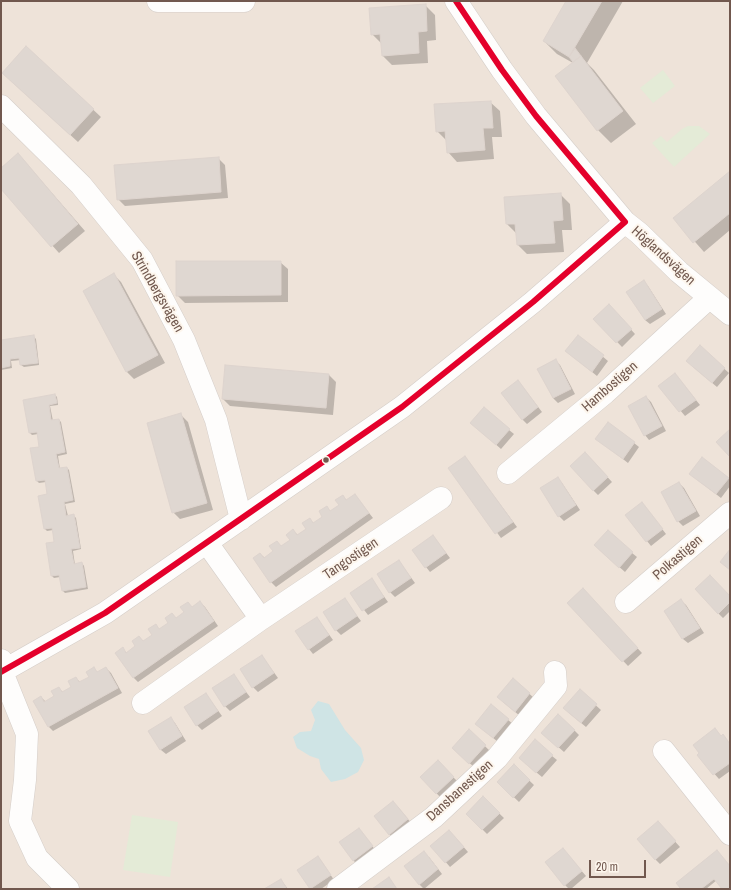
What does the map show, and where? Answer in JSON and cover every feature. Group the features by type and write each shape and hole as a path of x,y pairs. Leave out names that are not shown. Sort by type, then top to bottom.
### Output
{"street":[{"path":"158,1 244,1"},
{"name":"Höglandsvägen","path":"456,1 502,70 528,105 625,222 639,233 679,272 723,305"},
{"name":"Strindbergsvägen","path":"1,106 81,185 142,260 184,340 216,420 241,519"},
{"path":"68,889 37,858 20,821 25,780 27,734 1,668 105,613 402,407 533,302 625,222"},
{"name":"Hambostigen","path":"508,473 606,393 723,305"},
{"name":"Tangostigen","path":"143,703 261,620 441,498"},
{"name":"Polkastigen","path":"626,602 730,513"},
{"path":"206,543 261,620"},
{"name":"Dansbanestigen","path":"338,889 434,816 497,758 556,686 555,672"},
{"path":"664,751 730,834"}],"shaded area":[{"path":"1,1 730,1 730,889 1,889"},
{"path":"318,701 329,704 345,730 361,748 364,760 358,772 345,779 331,782 321,769 319,759 310,756 297,748 293,737 300,732 311,731 315,720 311,710"}],"green space":[{"path":"663,70 675,86 653,103 640,88"},
{"path":"688,126 699,126 710,134 674,167 652,143 661,136 667,142 682,129"},
{"path":"132,815 178,822 170,877 123,870"}],"building":[{"path":"566,1 602,1 569,57 543,41"},
{"path":"426,4 427,31 418,32 419,53 382,56 380,34 371,35 369,8"},
{"path":"26,46 94,109 70,135 2,73"},
{"path":"575,48 581,56 573,62 569,57"},
{"path":"581,56 623,111 597,131 555,76"},
{"path":"491,101 493,128 483,128 485,150 447,153 445,131 436,132 434,104"},
{"path":"18,153 78,224 51,247 1,189 1,168"},
{"path":"219,157 221,192 117,200 114,165"},
{"path":"730,171 730,213 693,243 673,218"},
{"path":"561,193 563,220 553,221 555,243 517,245 515,224 506,224 504,197"},
{"path":"176,261 281,261 281,295 176,296"},
{"path":"114,273 158,355 126,372 83,291"},
{"path":"644,280 662,309 645,320 626,292"},
{"path":"609,304 632,329 616,343 593,319"},
{"path":"34,335 38,363 20,365 19,358 10,359 10,366 1,368 1,340"},
{"path":"578,335 604,355 592,372 565,351"},
{"path":"700,345 725,368 712,383 686,361"},
{"path":"556,359 571,389 553,398 537,369"},
{"path":"225,365 329,374 326,408 222,399"},
{"path":"675,373 696,400 679,412 658,386"},
{"path":"518,380 538,407 522,420 501,393"},
{"path":"55,394 57,403 49,405 51,420 59,419 65,452 56,454 59,468 67,467 73,500 64,502 66,516 74,514 80,548 71,549 74,564 82,562 86,587 62,591 59,575 51,576 46,543 54,542 53,534 52,528 44,529 38,496 47,494 45,480 36,481 30,448 39,447 37,432 29,433 23,400"},
{"path":"646,396 662,426 644,436 628,406"},
{"path":"484,407 510,429 496,445 470,423"},
{"path":"181,413 207,503 172,513 147,423"},
{"path":"608,422 635,442 623,459 595,439"},
{"path":"730,429 730,457 716,442"},
{"path":"585,452 608,477 593,491 570,466"},
{"path":"465,456 513,522 495,534 448,468"},
{"path":"702,457 729,478 716,494 689,474"},
{"path":"558,477 576,505 558,517 540,488"},
{"path":"679,482 696,511 677,522 661,492"},
{"path":"355,494 369,513 270,583 253,558 260,553 264,558 273,551 269,546 277,541 281,546 290,540 286,535 293,529 297,535 306,529 302,523 310,518 313,523 322,517 319,511 327,506 330,511 339,505 335,500 343,495 346,500"},
{"path":"642,502 663,529 646,542 625,515"},
{"path":"608,530 633,552 619,568 594,545"},
{"path":"433,535 446,553 425,568 412,550"},
{"path":"730,549 730,570 720,562"},
{"path":"399,560 411,578 389,593 377,574"},
{"path":"710,575 730,596 730,602 718,614 695,589"},
{"path":"372,578 384,597 362,611 350,593"},
{"path":"583,588 638,648 622,662 567,603"},
{"path":"345,598 357,616 335,631 323,612"},
{"path":"681,599 700,628 682,639 664,611"},
{"path":"200,601 214,621 133,678 115,653 123,647 126,653 135,646 132,641 139,636 143,641 152,635 148,629 156,624 159,629 168,623 165,618 172,613 176,618 184,612 180,607 188,602 192,607"},
{"path":"317,617 329,635 308,650 295,631"},
{"path":"262,655 274,673 252,688 240,669"},
{"path":"94,667 97,672 106,667 118,688 48,727 33,701 41,696 44,702 54,696 51,691 59,687 62,692 71,687 68,681 76,677 79,682 89,677 86,672"},
{"path":"234,674 246,692 224,707 212,688"},
{"path":"513,678 530,693 515,712 497,697"},
{"path":"580,689 597,704 581,723 563,708"},
{"path":"206,693 218,711 196,726 184,707"},
{"path":"491,704 509,719 493,738 475,724"},
{"path":"558,714 575,730 558,748 541,733"},
{"path":"171,717 182,736 160,750 148,731"},
{"path":"715,728 721,736 723,734 730,744 730,763 713,775 697,755 699,753 693,745"},
{"path":"469,729 486,745 469,764 452,748"},
{"path":"535,739 553,755 536,773 519,758"},
{"path":"438,760 454,777 436,794 420,777"},
{"path":"514,764 530,780 513,798 497,782"},
{"path":"483,796 500,813 482,830 466,814"},
{"path":"393,801 408,819 389,835 374,816"},
{"path":"658,821 676,841 655,860 637,839"},
{"path":"359,828 373,846 353,861 339,842"},
{"path":"449,830 464,847 445,863 430,846"},
{"path":"563,848 582,871 564,886 545,862"},
{"path":"717,850 730,866 730,889 722,889 714,879 701,889 681,889 676,883"},
{"path":"424,851 438,869 419,885 404,866"},
{"path":"318,856 331,875 310,889 297,870"},
{"path":"389,877 397,889 372,889"},
{"path":"281,879 287,889 264,889"}],"transit line":[{"path":"456,1 502,70 536,116 625,222"},
{"path":"1,672 105,613 402,407 533,302 625,222"}]}
